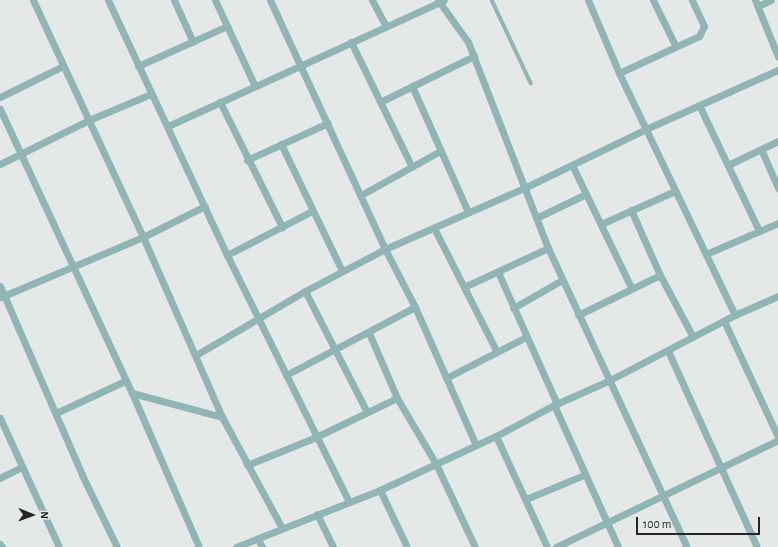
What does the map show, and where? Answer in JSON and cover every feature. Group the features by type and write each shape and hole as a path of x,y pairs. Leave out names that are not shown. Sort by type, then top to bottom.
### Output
{"street":[{"path":"33,0 143,237 222,416 282,528"},
{"path":"108,0 228,255 349,502"},
{"path":"174,0 193,42"},
{"path":"215,0 255,86"},
{"path":"270,0 301,64 385,249 415,306 476,445"},
{"path":"372,0 386,26"},
{"path":"588,0 619,73 735,315"},
{"path":"653,0 676,47"},
{"path":"619,73 676,47 703,32 704,26 692,0"},
{"path":"771,0 756,3 778,57"},
{"path":"168,126 440,1 461,31 474,56 548,248 608,381 687,547"},
{"path":"138,66 227,26"},
{"path":"351,42 412,167"},
{"path":"380,102 474,56"},
{"path":"0,97 63,66"},
{"path":"196,355 342,271 385,249 524,188 646,129 778,70"},
{"path":"412,86 468,212"},
{"path":"0,164 89,120 151,94"},
{"path":"220,102 247,160 282,227"},
{"path":"699,105 759,231"},
{"path":"0,109 132,394 199,547"},
{"path":"247,160 328,123"},
{"path":"728,165 778,141"},
{"path":"281,144 342,271"},
{"path":"761,149 778,188"},
{"path":"361,195 440,151"},
{"path":"572,165 631,287"},
{"path":"600,224 675,191"},
{"path":"536,218 586,194"},
{"path":"2,296 73,268 143,237 205,206"},
{"path":"631,210 660,275 693,337"},
{"path":"228,255 312,211"},
{"path":"706,254 778,223"},
{"path":"434,228 497,352"},
{"path":"464,287 548,248"},
{"path":"498,272 584,475 618,547"},
{"path":"578,315 631,287 660,275"},
{"path":"513,308 562,280"},
{"path":"0,286 2,296 117,547"},
{"path":"305,292 367,412"},
{"path":"236,547 380,490 496,436 555,404 608,381 735,315 778,296"},
{"path":"286,375 369,333 415,306"},
{"path":"556,547 663,497 778,439 724,321"},
{"path":"369,333 397,398 436,464 475,547"},
{"path":"446,378 526,338"},
{"path":"668,351 719,469 757,547"},
{"path":"56,414 125,381"},
{"path":"132,394 222,416"},
{"path":"247,465 316,437 397,398"},
{"path":"0,418 59,547"},
{"path":"496,436 547,547"},
{"path":"0,478 22,467"},
{"path":"526,499 584,475"},
{"path":"380,490 407,547"},
{"path":"317,514 333,547"},
{"path":"258,539 262,547"}],"lane":[{"path":"492,0 531,83"}]}
